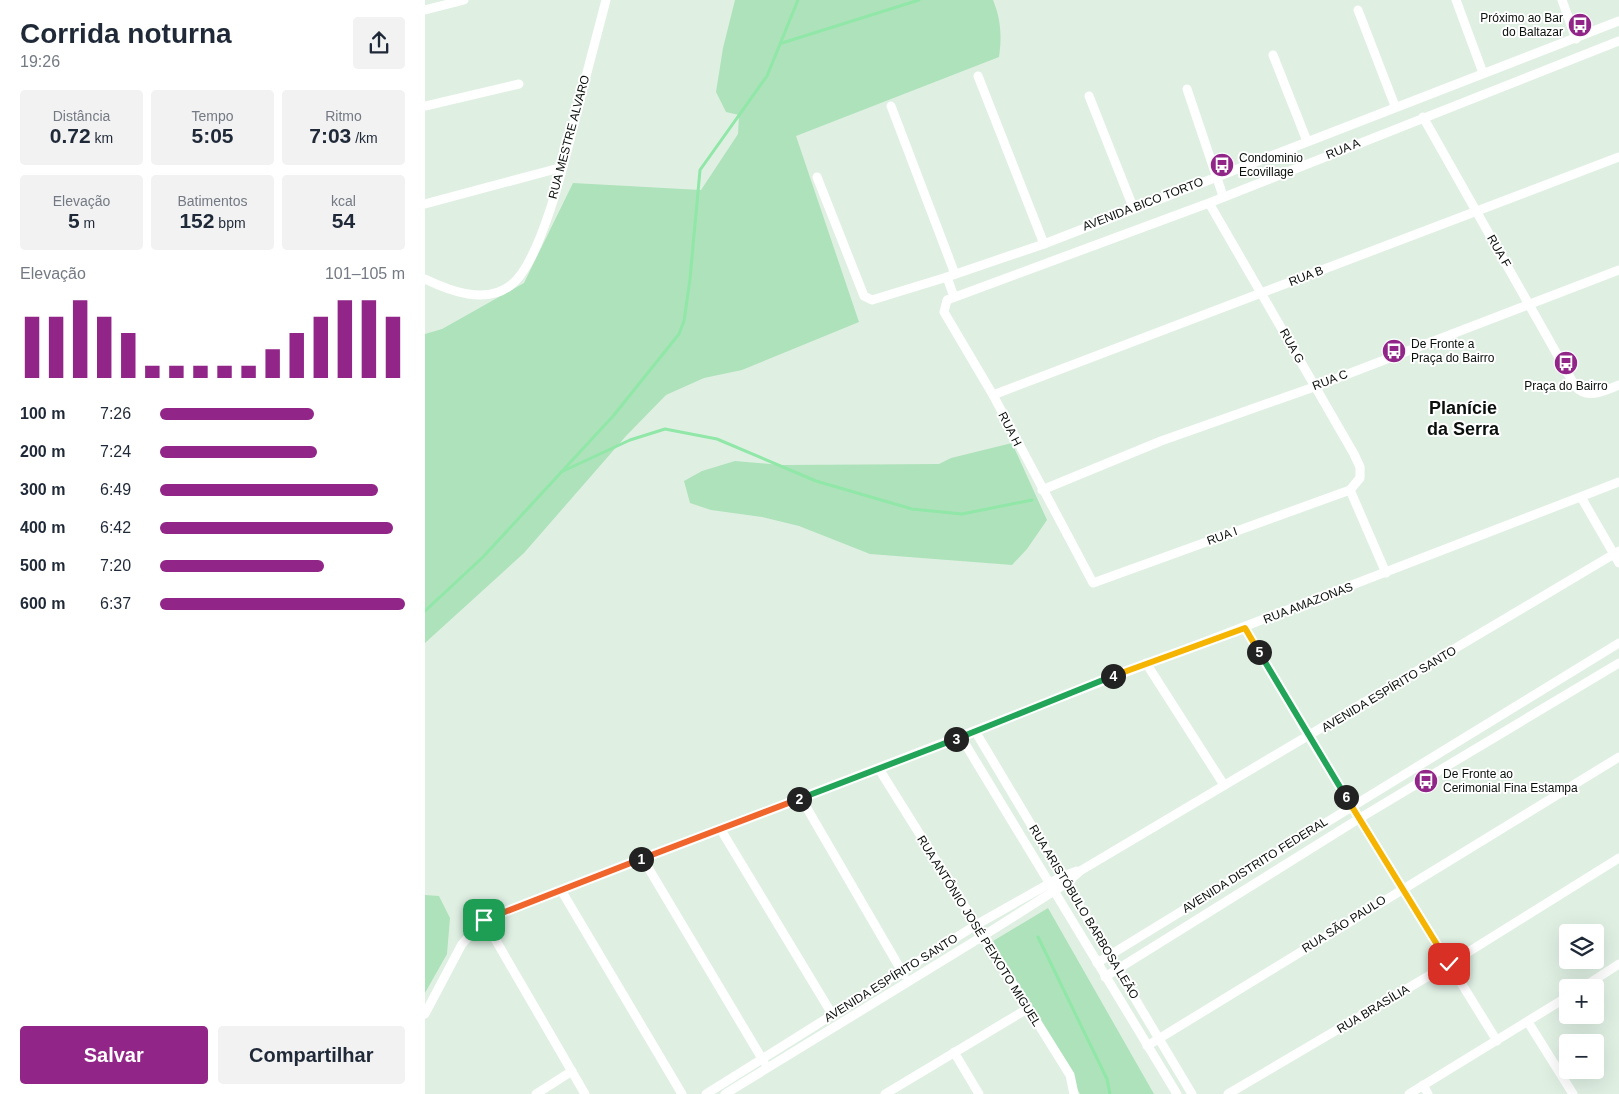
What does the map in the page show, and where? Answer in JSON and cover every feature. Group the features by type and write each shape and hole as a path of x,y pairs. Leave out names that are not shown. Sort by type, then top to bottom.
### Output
{"street":[{"path":"425,10 464,0"},
{"name":"RUA MESTRE ALVARO","path":"425,279 454,292 472,295 492,293 511,286 521,275 537,246 563,167 607,0"},
{"path":"1456,0 1483,73"},
{"path":"1562,0 1576,39"},
{"path":"1358,10 1395,106"},
{"name":"AVENIDA BICO TORTO","path":"817,177 863,294 866,299 871,300 951,276 1044,244 1133,207 1619,21"},
{"name":"RUA A","path":"954,297 1209,202 1619,41"},
{"path":"1273,55 1307,142"},
{"path":"978,76 1044,244"},
{"path":"425,106 519,84"},
{"path":"1187,89 1223,196"},
{"path":"1089,96 1133,207"},
{"path":"891,106 951,276 954,297"},
{"name":"RUA F","path":"1423,117 1575,386 1580,391 1591,394 1619,385"},
{"name":"RUA B","path":"993,396 1619,157"},
{"path":"425,204 563,167"},
{"name":"RUA G","path":"1209,202 1360,467 1360,478 1351,490"},
{"name":"RUA C","path":"1041,490 1161,441 1314,387 1619,270"},
{"name":"RUA H","path":"954,297 945,302 944,312 993,396 1041,490 1093,583"},
{"name":"RUA AMAZONAS","path":"425,1014 462,944 484,920 879,769 1146,663 1245,628 1619,482"},
{"path":"1351,490 1386,573"},
{"name":"RUA I","path":"1093,583 1351,490"},
{"path":"1581,497 1616,553 1619,564"},
{"name":"AVENIDA ESPÍRITO SANTO","path":"725,1094 983,936 1063,880 1309,737 1616,553"},
{"path":"1245,628 1309,737 1497,1041"},
{"name":"AVENIDA DISTRITO FEDERAL","path":"1097,963 1619,643"},
{"path":"1146,663 1224,785"},
{"name":"AVENIDA DISTRITO FEDERAL","path":"1105,977 1360,818 1619,663"},
{"name":"RUA ARISTÓBULO BARBOSA LEÃO","path":"975,731 1063,880 1119,968 1192,1094"},
{"path":"961,737 1177,1094"},
{"name":"RUA SÃO PAULO","path":"1147,1046 1619,757"},
{"name":"RUA ANTÔNIO JOSÉ PEIXOTO MIGUEL","path":"879,769 1070,1075 1074,1094"},
{"path":"801,798 907,981"},
{"path":"721,830 832,1014"},
{"name":"RUA BRASÍLIA","path":"1228,1094 1449,964 1619,858"},
{"path":"643,859 767,1068"},
{"name":"AVENIDA ESPÍRITO SANTO","path":"706,1094 976,925 1051,888"},
{"path":"561,890 682,1094"},
{"path":"484,920 585,1094"},
{"path":"1596,979 1619,964"},
{"path":"1409,1094 1559,1002"},
{"path":"885,1094 1027,1008"},
{"path":"1528,1022 1573,1094"},
{"path":"954,1052 979,1094"},
{"path":"536,1094 572,1071"},
{"path":"1423,1086 1428,1094"}],"green space":[{"path":"735,0 993,0 1000,28 999,57 796,136 859,322 742,370 704,378 666,395 626,436 524,553 425,643 425,334 442,329 524,283 573,183 701,190 738,134 739,115 726,112 716,92 723,48"},
{"path":"1012,443 1047,520 1027,549 1012,565 870,554 799,526 762,517 711,510 690,503 684,481 702,471 735,461 781,465 939,464 951,458"},
{"path":"425,895 439,896 450,918 447,954 425,993"},
{"path":"1048,908 1154,1094 1080,1094 993,941"}],"waterway":[{"path":"425,611 483,557 614,415 679,334 684,321 690,279 700,170 767,76 798,0"},
{"path":"782,43 919,0"},
{"path":"561,472 630,440 665,429 717,439 816,481 912,509 962,514 1032,500"},
{"path":"1038,937 1107,1079 1110,1094"}],"place":[{"name":"Próximo ao Bar do Baltazar","path":"1580,25"},
{"name":"Condominio Ecovillage","path":"1222,165"},
{"name":"De Fronte a Praça do Bairro","path":"1394,351"},
{"name":"Praça do Bairro","path":"1566,363"},
{"name":"De Fronte ao Cerimonial Fina Estampa","path":"1426,781"}],"district":[{"name":"Planície da Serra","path":"1463,418"}],"route":[{"path":"484,920 879,769 1146,663 1245,628 1309,737 1449,964"}]}
